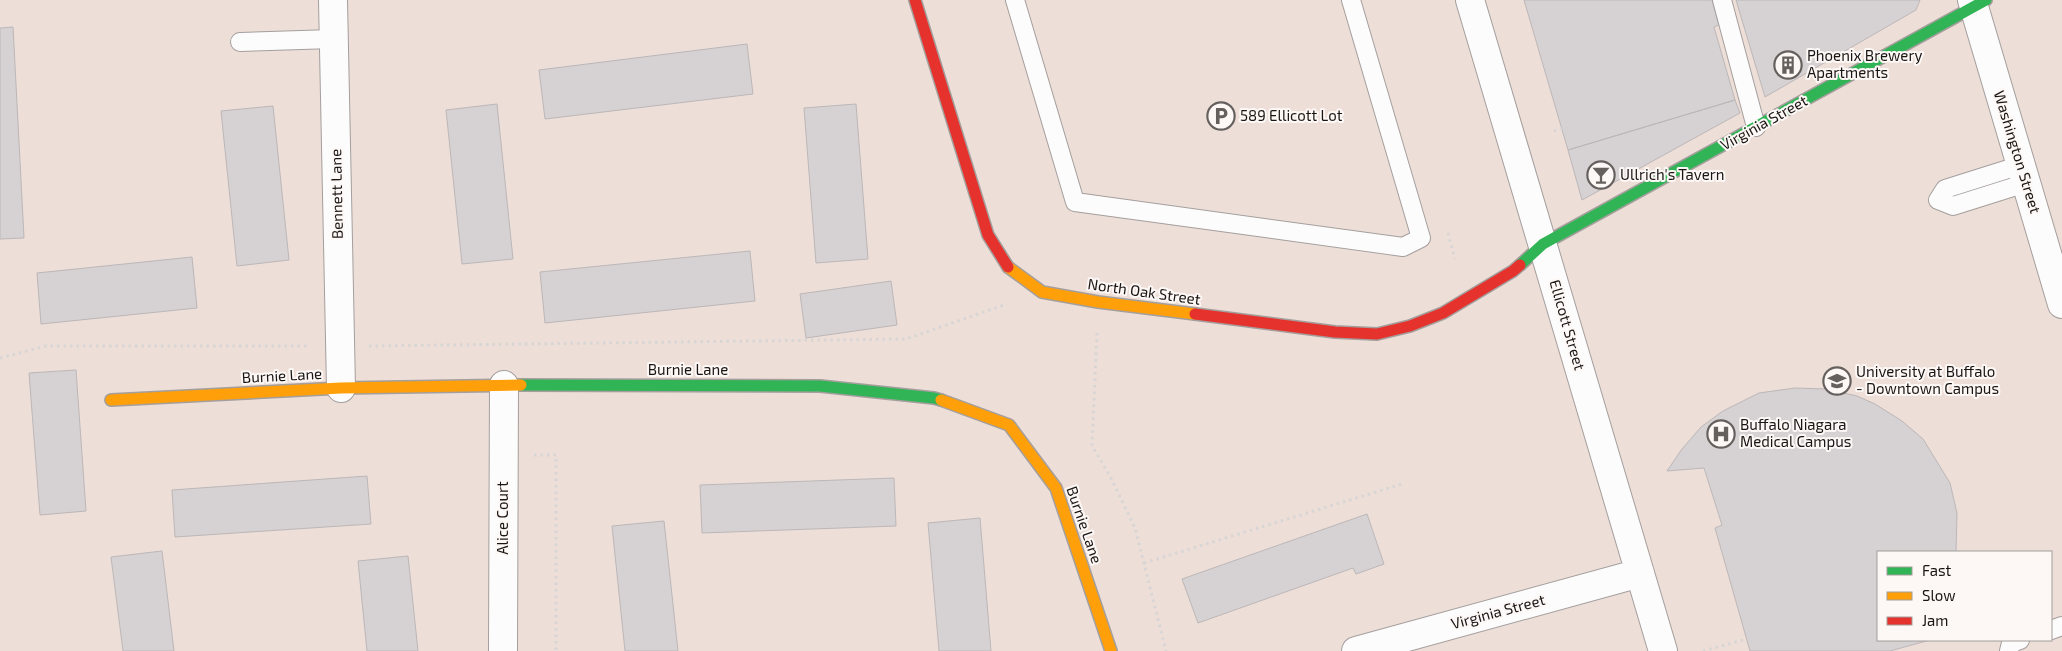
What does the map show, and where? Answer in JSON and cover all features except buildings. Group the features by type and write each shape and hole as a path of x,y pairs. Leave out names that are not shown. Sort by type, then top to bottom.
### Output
{"street":[{"name":"Bennett Lane","path":"332,0 341,388"},
{"name":"North Oak Street","path":"915,0 988,235 1006,264 1042,292 1098,302 1336,332 1377,334 1410,326 1442,313 1513,271 1542,244"},
{"name":"Ellicott Street","path":"1470,0 1663,651"},
{"name":"Virginia Street","path":"1542,244 1756,127 1977,2"},
{"name":"Washington Street","path":"1977,2 2062,304"},
{"name":"Burnie Lane","path":"111,400 341,388 504,385 820,386 934,398 1009,425 1056,488 1111,651"},
{"name":"Alice Court","path":"503,651 504,385"},
{"name":"Virginia Street","path":"1356,651 1640,573"}],"lane":[{"path":"1015,0 1075,202 1403,247 1421,238 1351,0"},
{"path":"1722,0 1756,127"},
{"path":"240,42 334,39"},
{"path":"2009,651 2011,643 2017,641"}],"path":[{"path":"1554,131 1562,129"},
{"path":"1447,230 1455,260"},
{"path":"0,358 46,346 340,346 906,339 1042,292"},
{"path":"1098,302 1092,446 1135,528 1166,651"},
{"path":"530,456 556,455 556,651"},
{"path":"1144,563 1402,484"},
{"path":"1703,651 1747,639"}],"shaded area":[{"name":"Buffalo Niagara Medical Campus","path":"0,0 2062,0 2062,651 0,651"}],"traffic: fast":[{"path":"1520,265 1543,244 1986,0"},
{"path":"521,385 820,386 941,400"}],"traffic: slow":[{"path":"1008,267 1042,292 1098,302 1195,314"},
{"path":"111,400 341,388 521,385"},
{"path":"941,400 1009,425 1056,488 1111,651"}],"traffic: jam":[{"path":"915,0 988,235 1008,267"},
{"path":"1195,314 1335,332 1377,334 1410,326 1443,313 1520,265"}],"place":[{"name":"Phoenix Brewery Apartments","path":"1788,65"},
{"name":"589 Ellicott Lot","path":"1221,116"},
{"name":"Ullrich's Tavern","path":"1601,175"},
{"name":"University at Buffalo - Downtown Campus","path":"1837,381"},
{"name":"Buffalo Niagara Medical Campus","path":"1721,434"}]}
